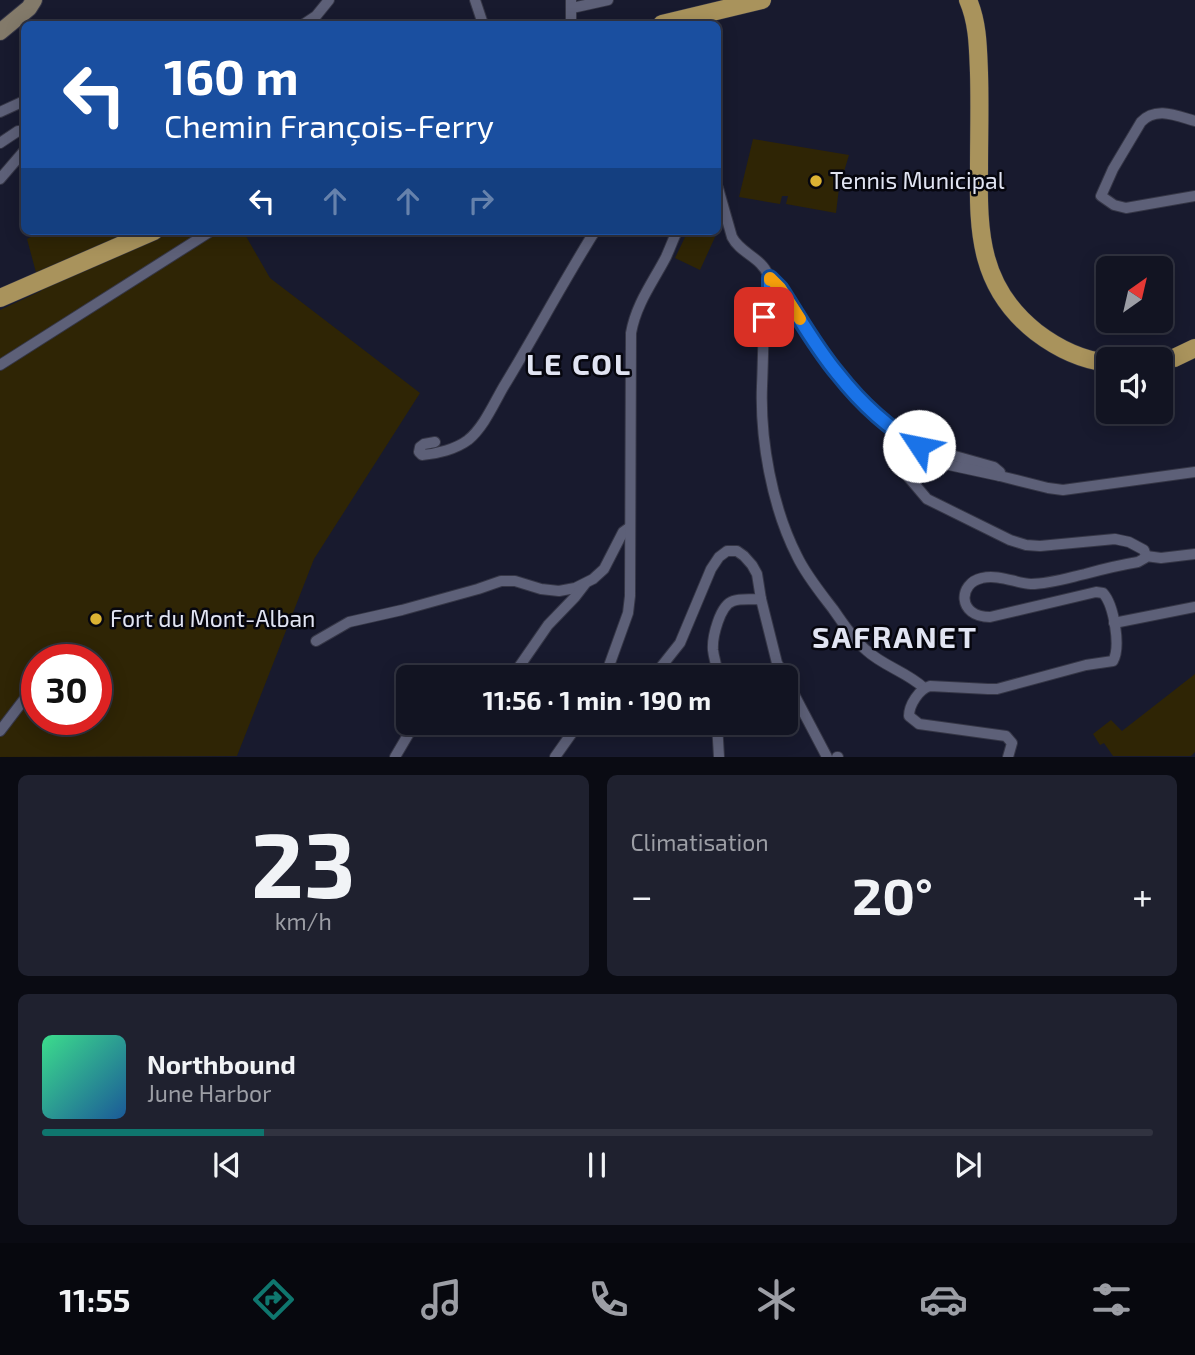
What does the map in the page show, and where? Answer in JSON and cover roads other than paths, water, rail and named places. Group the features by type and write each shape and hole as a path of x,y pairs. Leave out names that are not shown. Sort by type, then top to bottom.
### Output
{"main road":[{"path":"674,21 762,0"},
{"path":"968,0 974,14 978,41 978,211 988,267 1010,307 1034,331 1049,343 1096,362"},
{"path":"0,298 145,235"},
{"path":"1173,358 1195,348"}],"street":[{"path":"0,32 29,8 34,0"},
{"path":"475,0 481,21"},
{"path":"571,4 608,0"},
{"path":"307,21 326,4"},
{"path":"0,112 21,102"},
{"path":"1195,121 1161,113 1146,118 1141,122 1101,196 1114,205 1126,208 1195,196"},
{"path":"0,143 21,131"},
{"path":"0,179 21,154"},
{"path":"721,198 735,244 764,267 836,373 887,424 919,446 994,467 1000,472 1000,476"},
{"path":"0,365 205,235"},
{"path":"435,442 424,444 419,452 427,455 453,448 468,440 479,428 592,235"},
{"path":"609,665 628,613 630,596 631,332 640,302 675,235"},
{"path":"770,278 764,323 762,400 771,481 783,526 798,559 857,641 868,653 916,680 924,688"},
{"path":"1146,556 1144,550 1121,540 1040,546 1010,540 927,499 905,473 903,465 905,460 911,457 1063,490 1195,472"},
{"path":"316,641 349,622 402,610 501,581 515,581 559,591 575,588 593,579 604,569 624,532 630,527"},
{"path":"663,665 680,643 711,569 727,551 737,551 744,556 757,574 778,665"},
{"path":"1146,556 1161,558 1195,554"},
{"path":"1008,757 1012,743 1006,736 919,724 909,716 909,712 924,688 930,686 997,689 1086,665 1113,661 1117,652 1111,606 1102,593 1096,592 981,617 967,609 964,601 968,587 982,578 1032,584 1048,582 1138,562 1146,556"},
{"path":"520,665 548,625 587,582"},
{"path":"717,665 713,649 719,616 727,604 735,600 761,599"},
{"path":"1114,623 1195,607"},
{"path":"798,702 827,757"},
{"path":"0,731 21,703"},
{"path":"395,757 408,735"},
{"path":"555,757 571,735"},
{"path":"718,735 719,757"}],"place":[{"name":"Tennis Municipal","path":"816,181"},
{"name":"Fort du Mont-Alban","path":"96,619"}],"district":[{"name":"LE COL","path":"579,365"},
{"name":"SAFRANET","path":"895,638"}]}
